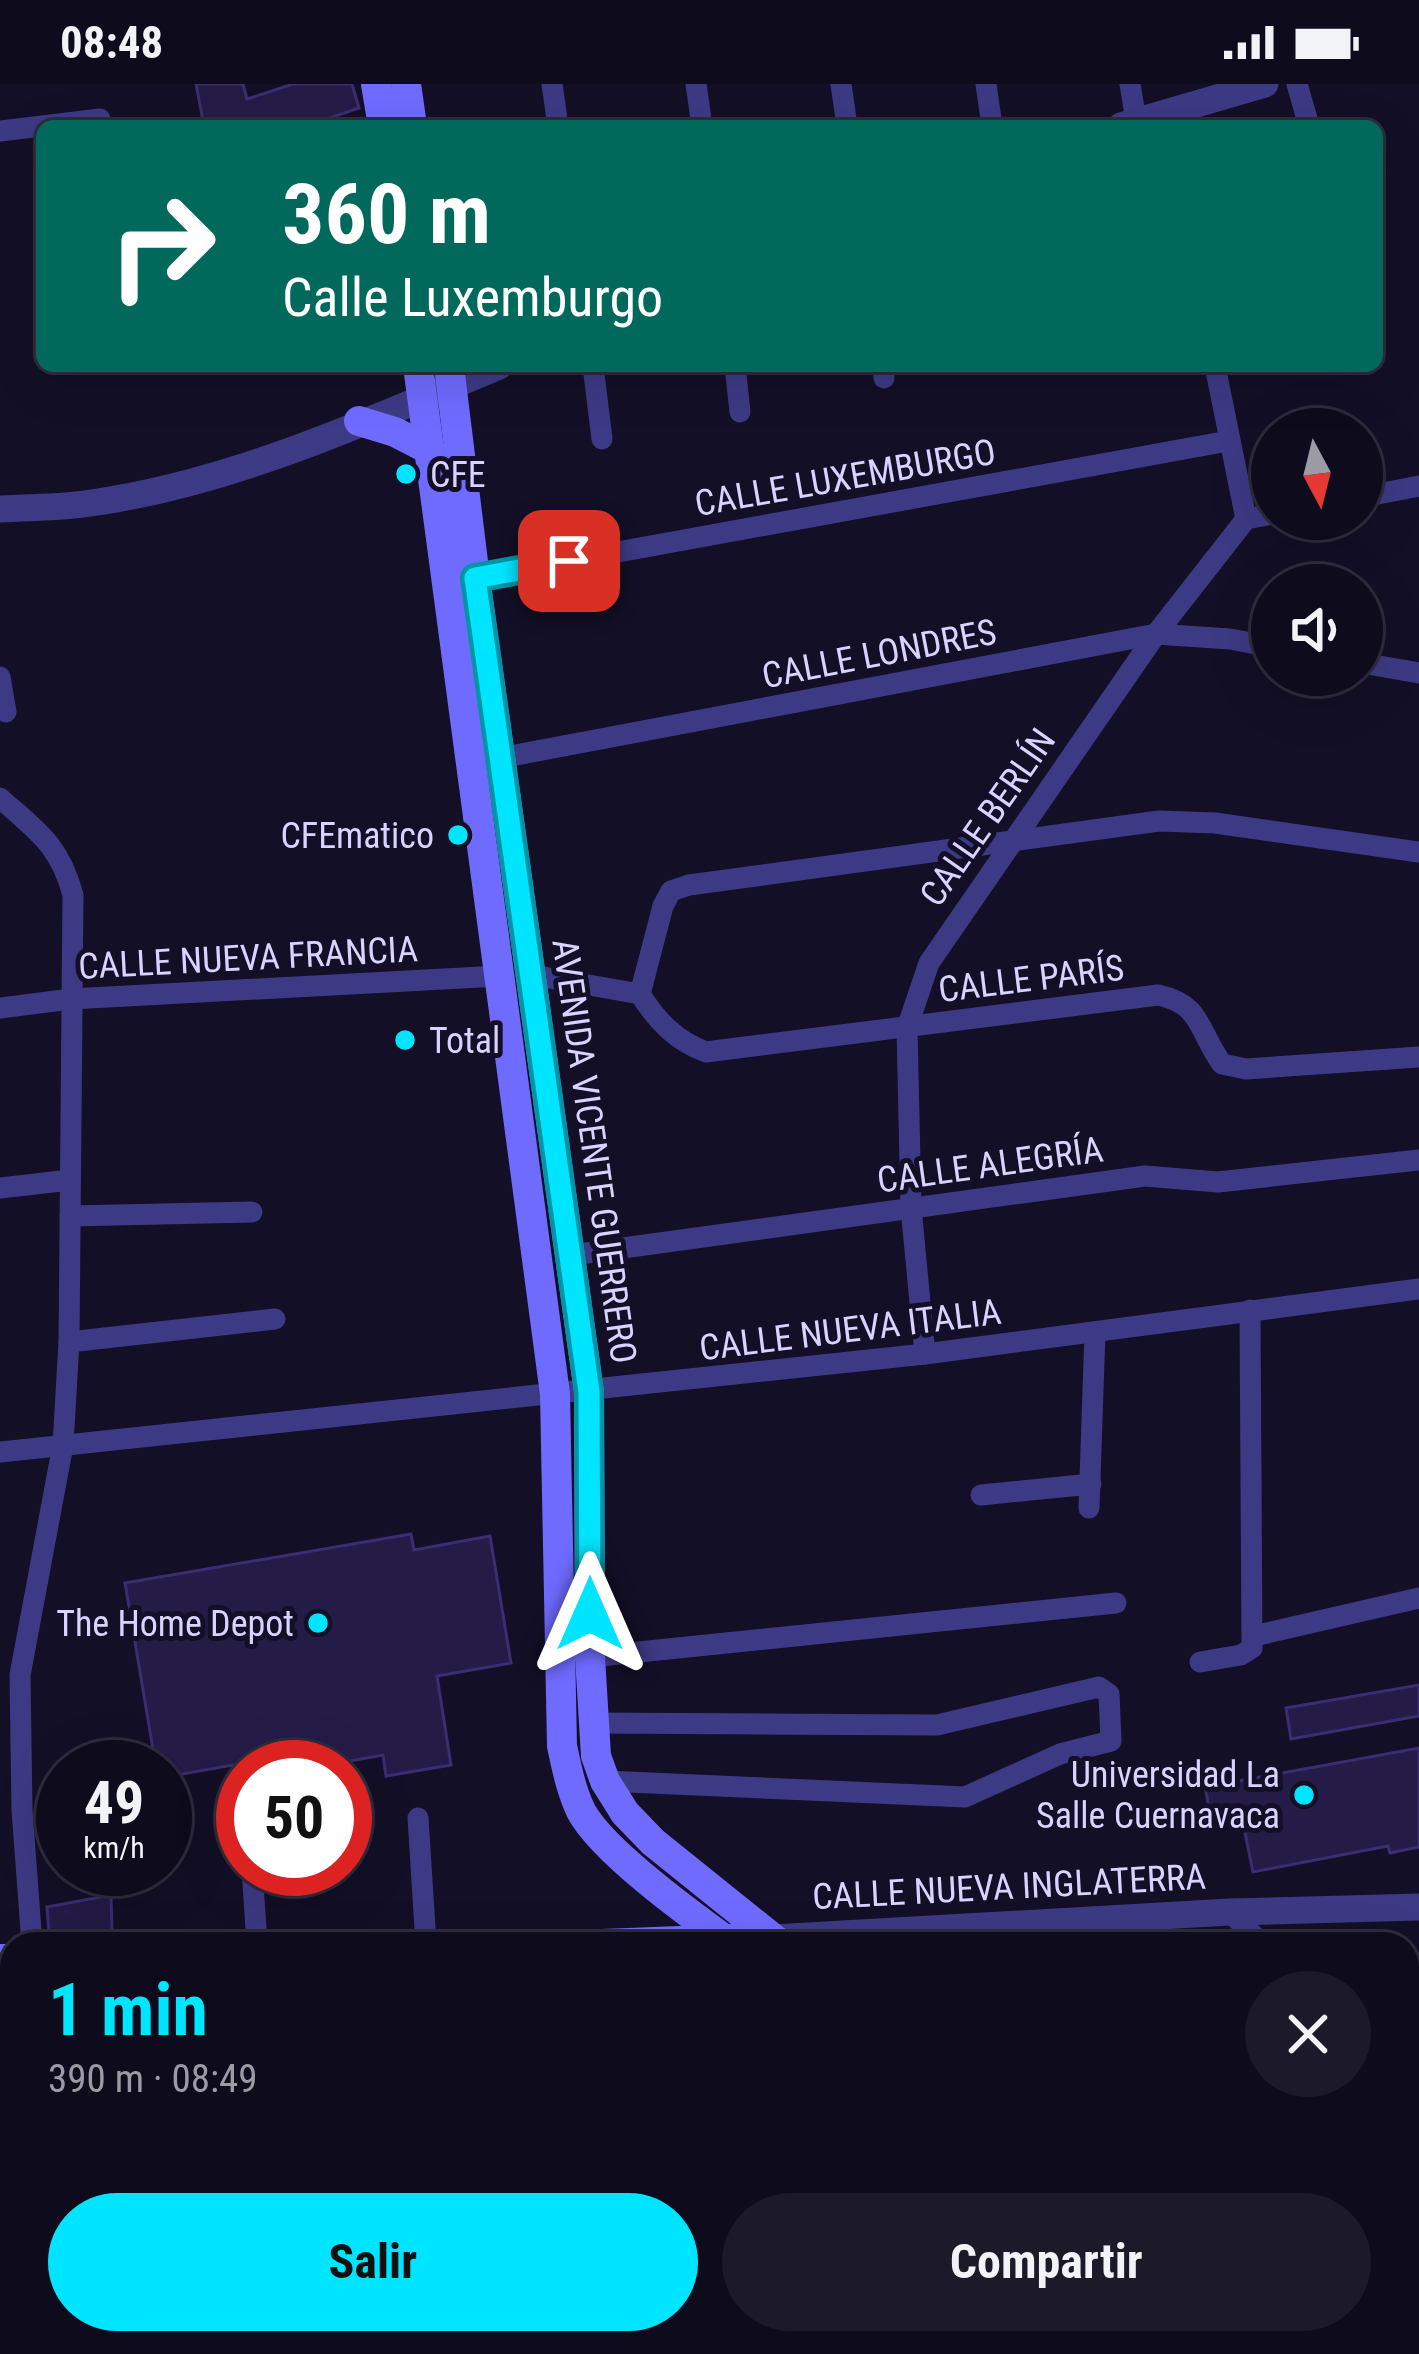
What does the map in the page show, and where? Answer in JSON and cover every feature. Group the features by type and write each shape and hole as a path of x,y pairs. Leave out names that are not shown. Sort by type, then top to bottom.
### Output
{"main road":[{"path":"376,84 382,120"},
{"path":"406,84 411,120"},
{"name":"AVENIDA VICENTE GUERRERO","path":"435,379 430,450 555,1394 562,1746 569,1782 583,1815 608,1845 716,1932"},
{"name":"AVENIDA VICENTE GUERRERO","path":"435,379 475,578 589,1392 590,1657 596,1756 625,1814 765,1932"},
{"path":"359,421 430,450"}],"street":[{"path":"552,84 557,120"},
{"path":"696,84 701,120"},
{"path":"841,84 846,120"},
{"path":"986,84 991,120"},
{"path":"1128,120 1130,84"},
{"path":"1172,119 1265,84"},
{"path":"1297,84 1307,120"},
{"path":"85,120 100,118"},
{"path":"0,131 36,126"},
{"path":"0,509 88,504 159,490 274,457 359,421 435,379 469,372"},
{"path":"594,372 602,439"},
{"path":"736,372 740,412"},
{"path":"1216,372 1246,519 1251,518"},
{"name":"CALLE LUXEMBURGO","path":"475,578 1228,441"},
{"path":"1383,493 1419,486"},
{"name":"CALLE BERLÍN","path":"925,1354 911,1208 907,1028 929,963 1156,634 1246,519"},
{"name":"CALLE LONDRES","path":"500,758 1156,634 1251,643"},
{"path":"1383,667 1419,673"},
{"path":"0,677 6,712"},
{"path":"0,798 43,836 64,864 73,895 69,1342 63,1445 20,1675 22,1810 31,1932"},
{"path":"532,975 640,994 662,905 671,891 689,885 1159,821 1215,823 1419,851"},
{"name":"CALLE NUEVA FRANCIA","path":"0,1007 499,976"},
{"name":"CALLE PARÍS","path":"640,994 668,1030 686,1045 706,1052 1158,995 1179,999 1192,1009 1222,1064 1246,1069 1419,1057"},
{"name":"CALLE ALEGRÍA","path":"572,1255 1145,1175 1218,1182 1419,1160"},
{"path":"0,1188 70,1180"},
{"path":"70,1216 252,1212"},
{"name":"CALLE NUEVA ITALIA","path":"0,1452 925,1354 1419,1289"},
{"path":"1200,1661 1241,1655 1252,1648 1254,1636 1250,1310"},
{"path":"69,1342 275,1319"},
{"path":"1089,1508 1095,1332"},
{"path":"980,1495 1091,1484"},
{"path":"1254,1636 1419,1598"},
{"path":"590,1657 1116,1603"},
{"path":"592,1723 938,1725 1099,1687 1109,1694 1111,1741 1060,1754 964,1797 605,1781"},
{"path":"418,1818 425,1932"},
{"path":"253,1896 255,1932"},
{"name":"CALLE NUEVA INGLATERRA","path":"917,1932 1229,1912 1419,1906"},
{"path":"1229,1912 1250,1932"}],"building":[{"path":"196,84 243,84 247,99 293,84 352,84 359,108 324,120 203,120"},
{"name":"The Home Depot","path":"411,1534 414,1550 490,1536 511,1663 437,1676 451,1765 386,1776 383,1755 372,1757 372,1740 216,1740 216,1768 192,1772 192,1740 151,1740 125,1583"},
{"path":"1419,1685 1419,1716 1291,1739 1286,1708"},
{"path":"1419,1748 1419,1847 1390,1853 1388,1846 1253,1872 1241,1813 1211,1818 1205,1787"},
{"path":"111,1896 112,1931 49,1932 47,1907"}],"place":[{"name":"CFE","path":"406,474"},
{"name":"CFEmatico","path":"458,835"},
{"name":"Total","path":"405,1040"},
{"name":"The Home Depot","path":"318,1623"},
{"name":"Universidad La Salle Cuernavaca","path":"1304,1795"}],"route":[{"path":"569,561 475,578 589,1392 590,1614"}]}
